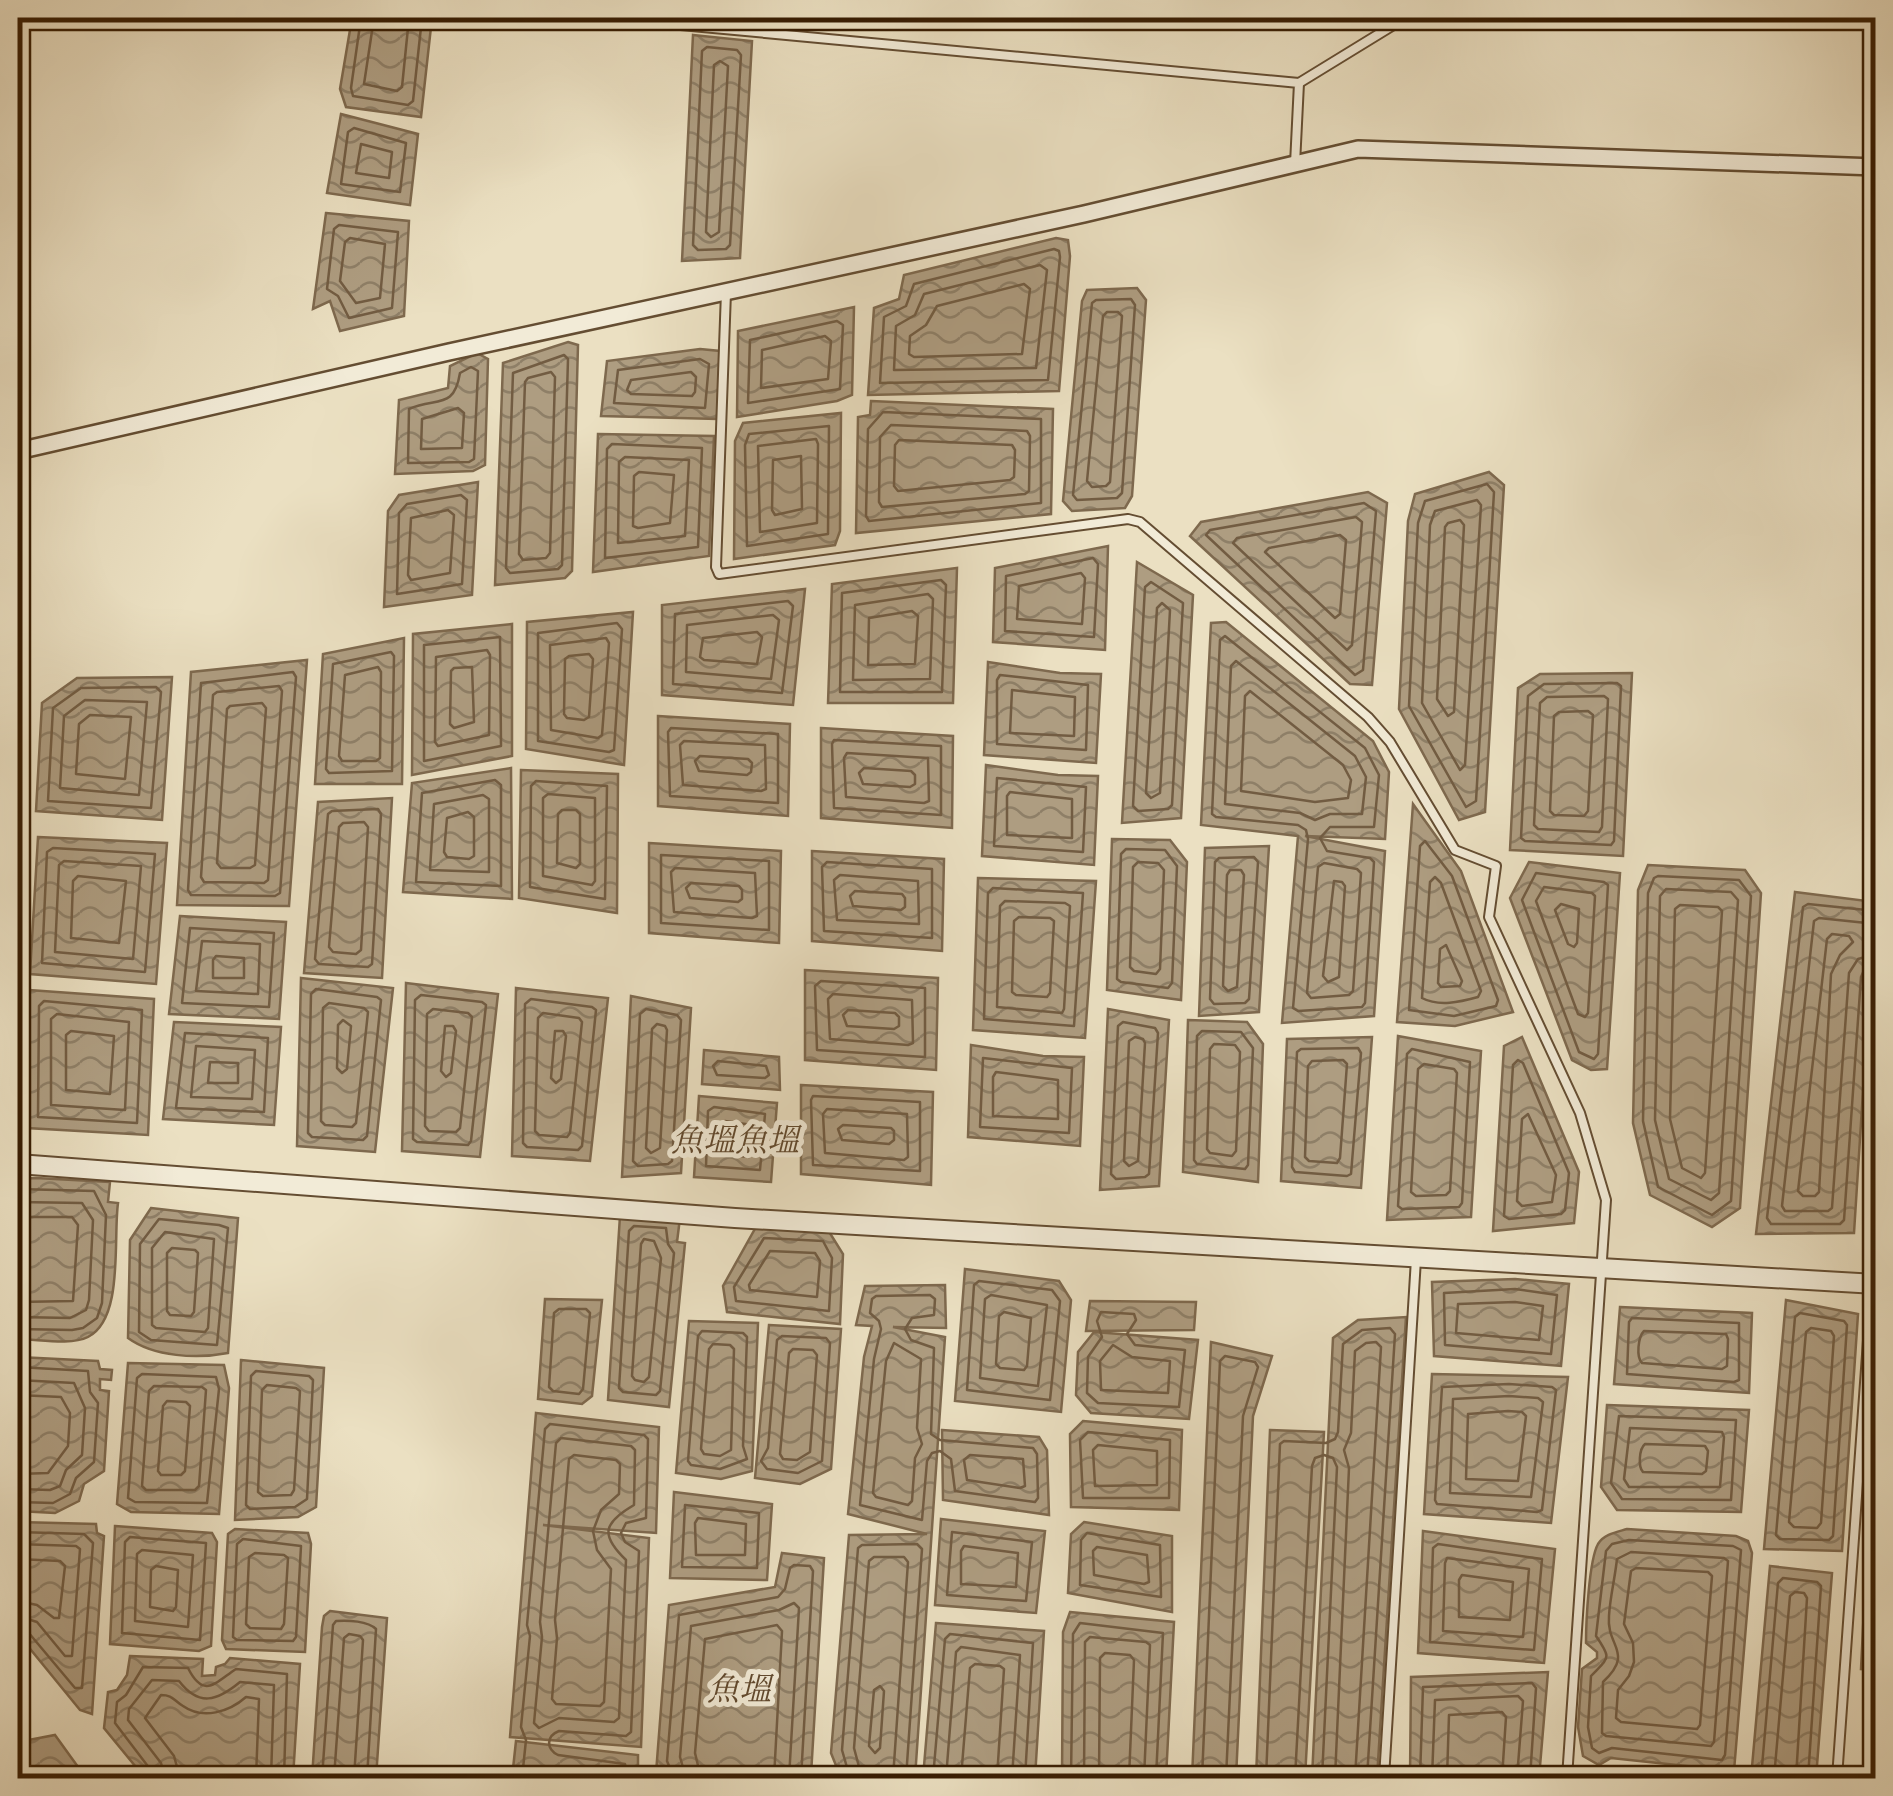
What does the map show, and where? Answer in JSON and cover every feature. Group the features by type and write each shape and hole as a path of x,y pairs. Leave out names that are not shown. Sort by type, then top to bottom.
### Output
{"street":[{"path":"18,451 1358,149 1876,167"},
{"path":"18,1164 734,1218 1874,1284"}],"lane":[{"path":"643,18 659,24 1300,83 1405,18"},
{"path":"1295,164 1300,83"},
{"path":"726,292 716,567 719,574 1128,519 1140,522 1368,717 1390,742 1455,850 1496,866 1489,917 1580,1114 1606,1200 1567,1778"},
{"path":"1384,1778 1416,1256"},
{"path":"1837,1778 1874,1284"}],"water":[{"path":"352,18 432,18 421,117 346,107 340,89"},
{"path":"693,35 752,41 740,258 682,261"},
{"path":"341,114 418,134 410,205 327,193"},
{"path":"326,213 409,221 404,316 340,331 330,301 313,309"},
{"path":"1056,238 1068,240 1070,256 1059,391 868,395 874,308 899,299 904,275"},
{"path":"1137,288 1146,300 1132,496 1125,508 1072,511 1063,501 1082,301 1087,290"},
{"path":"854,307 852,395 837,401 737,417 738,331"},
{"path":"568,342 578,345 572,571 565,578 495,585 503,363"},
{"path":"700,349 720,351 717,419 601,416 607,361"},
{"path":"477,353 488,359 485,465 473,471 395,474 399,400 448,388 450,366"},
{"path":"871,401 1053,409 1051,514 856,533 858,417 870,415"},
{"path":"841,413 840,531 835,545 734,559 735,441 743,423"},
{"path":"598,434 714,436 709,556 593,572"},
{"path":"1489,472 1504,485 1485,812 1459,820 1399,709 1408,521 1415,494"},
{"path":"478,482 472,595 384,607 388,511 399,495"},
{"path":"1368,492 1387,503 1372,685 1350,684 1190,536 1201,522"},
{"path":"1108,546 1105,650 993,642 995,568"},
{"path":"1137,562 1193,595 1181,818 1122,823"},
{"path":"957,568 953,703 828,703 832,584"},
{"path":"805,589 793,705 662,695 662,605"},
{"path":"633,612 624,765 526,749 527,622"},
{"path":"1226,622 1373,741 1389,772 1385,839 1305,836 1385,851 1374,1016 1282,1023 1298,836 1201,825 1211,623"},
{"path":"512,624 512,756 412,775 413,634"},
{"path":"404,638 402,784 315,784 323,654"},
{"path":"307,660 289,906 177,905 191,672"},
{"path":"988,662 1060,673 1101,674 1096,763 984,755"},
{"path":"1632,673 1623,856 1510,850 1518,688 1540,674"},
{"path":"172,677 162,820 36,811 42,703 77,678"},
{"path":"658,716 790,724 788,816 658,806"},
{"path":"821,728 953,736 952,828 821,818"},
{"path":"986,765 1098,776 1094,865 982,856"},
{"path":"511,768 512,899 403,892 412,783"},
{"path":"521,770 618,774 617,913 519,898"},
{"path":"392,798 382,978 304,973 318,802"},
{"path":"1413,804 1461,871 1513,1012 1455,1026 1397,1022"},
{"path":"38,837 167,843 156,984 30,974"},
{"path":"1112,839 1170,840 1187,862 1181,1000 1107,990"},
{"path":"649,843 781,851 779,943 649,933"},
{"path":"1269,846 1259,1012 1199,1016 1205,848"},
{"path":"812,851 944,859 942,951 812,941"},
{"path":"1529,862 1620,873 1607,1069 1591,1070 1572,1060 1510,898"},
{"path":"1648,865 1745,870 1761,893 1740,1208 1712,1227 1650,1195 1633,1123 1638,890"},
{"path":"978,878 1096,881 1085,1038 973,1030"},
{"path":"1795,892 1875,902 1854,1233 1756,1234"},
{"path":"180,916 286,922 279,1019 169,1014"},
{"path":"805,970 938,978 936,1070 805,1060"},
{"path":"301,978 393,988 375,1152 297,1146"},
{"path":"406,983 498,994 480,1157 402,1151"},
{"path":"516,988 608,998 590,1161 512,1156"},
{"path":"29,990 154,999 148,1135 27,1128"},
{"path":"631,996 691,1008 681,1173 622,1177"},
{"path":"1108,1009 1169,1020 1159,1186 1100,1190"},
{"path":"1188,1020 1247,1022 1263,1044 1258,1182 1183,1172"},
{"path":"174,1022 281,1027 274,1125 163,1119"},
{"path":"1398,1036 1481,1051 1471,1217 1387,1220"},
{"path":"1372,1037 1361,1188 1281,1181 1287,1039"},
{"path":"1522,1037 1579,1172 1574,1223 1493,1231 1504,1046"},
{"path":"971,1045 1043,1056 1084,1057 1080,1146 968,1137"},
{"path":"704,1050 779,1057 780,1090 702,1084"},
{"path":"801,1085 933,1092 931,1185 801,1174"},
{"name":"魚塭魚塭","path":"699,1096 777,1103 771,1182 694,1177"},
{"path":"20,1179 110,1182 108,1202 118,1203 112,1296 99,1328 81,1340 18,1339 18,1183"},
{"path":"151,1208 238,1218 228,1353 176,1355 150,1349 128,1338 130,1240"},
{"path":"620,1216 680,1218 677,1242 685,1243 669,1407 608,1400"},
{"path":"756,1227 828,1230 843,1254 840,1324 727,1312 723,1286"},
{"path":"965,1269 1059,1281 1071,1300 1061,1412 955,1401"},
{"path":"1515,1279 1569,1284 1561,1366 1434,1356 1432,1282"},
{"path":"945,1285 946,1328 893,1327 945,1337 915,1778 841,1778 831,1753 849,1535 927,1534 848,1514 864,1357 872,1326 856,1325 865,1286"},
{"path":"545,1299 602,1300 592,1396 582,1404 538,1399"},
{"path":"1786,1300 1858,1314 1842,1551 1764,1549"},
{"path":"1090,1301 1196,1302 1194,1330 1086,1331"},
{"path":"1620,1307 1752,1313 1749,1393 1614,1384"},
{"path":"1406,1317 1377,1778 1312,1778 1333,1338 1358,1320"},
{"path":"689,1321 758,1323 752,1471 721,1479 676,1473"},
{"path":"769,1325 841,1329 831,1469 800,1484 755,1478"},
{"path":"1094,1332 1198,1340 1189,1419 1091,1413 1076,1395 1078,1352"},
{"path":"1211,1342 1272,1356 1253,1416 1236,1778 1192,1778"},
{"path":"18,1357 98,1361 100,1369 112,1370 111,1380 100,1379 100,1390 109,1391 104,1471 84,1484 79,1501 55,1513 18,1511"},
{"path":"241,1360 324,1368 316,1507 298,1517 235,1520"},
{"path":"128,1363 224,1365 229,1388 219,1514 131,1512 117,1504"},
{"path":"1432,1374 1568,1377 1551,1523 1424,1514"},
{"path":"1875,1381 1876,1670 1861,1669"},
{"path":"1607,1405 1749,1410 1741,1512 1617,1510 1601,1487"},
{"path":"536,1413 659,1427 656,1533 543,1525 649,1538 641,1747 510,1737"},
{"path":"1083,1421 1182,1430 1179,1510 1071,1507 1070,1434"},
{"path":"942,1430 1039,1437 1047,1450 1049,1515 943,1500"},
{"path":"1270,1430 1324,1432 1305,1778 1256,1778"},
{"path":"674,1492 772,1504 767,1580 670,1578"},
{"path":"941,1519 1045,1531 1036,1613 935,1605"},
{"path":"18,1522 96,1524 97,1533 104,1536 92,1714 80,1710 18,1634"},
{"path":"1084,1522 1172,1536 1172,1612 1068,1593 1071,1534"},
{"path":"115,1526 212,1533 217,1542 211,1646 199,1651 110,1644"},
{"path":"235,1529 308,1533 311,1544 305,1652 226,1649 222,1640 228,1534"},
{"path":"1627,1529 1736,1536 1748,1541 1752,1553 1734,1771 1611,1758 1599,1765 1583,1756 1578,1727 1582,1669 1597,1658 1597,1652 1586,1643 1592,1563 1601,1541"},
{"path":"1423,1531 1555,1549 1544,1663 1418,1653"},
{"name":"魚塭","path":"782,1553 824,1558 811,1775 711,1778 656,1773 669,1605 775,1587"},
{"path":"1770,1566 1832,1573 1816,1778 1751,1778"},
{"path":"330,1611 387,1618 376,1778 312,1778 322,1627 324,1616"},
{"path":"1070,1612 1174,1622 1166,1778 1062,1778 1063,1632"},
{"path":"936,1623 1044,1631 1035,1778 923,1778"},
{"path":"130,1656 203,1659 202,1676 215,1675 216,1667 230,1658 300,1664 293,1778 145,1778 104,1728 108,1692 117,1690 127,1675"},
{"path":"1548,1672 1539,1778 1410,1778 1411,1677"},
{"path":"55,1735 86,1778 18,1778 18,1742"},
{"name":"魚塭","path":"516,1741 638,1755 638,1778 512,1778"}]}
